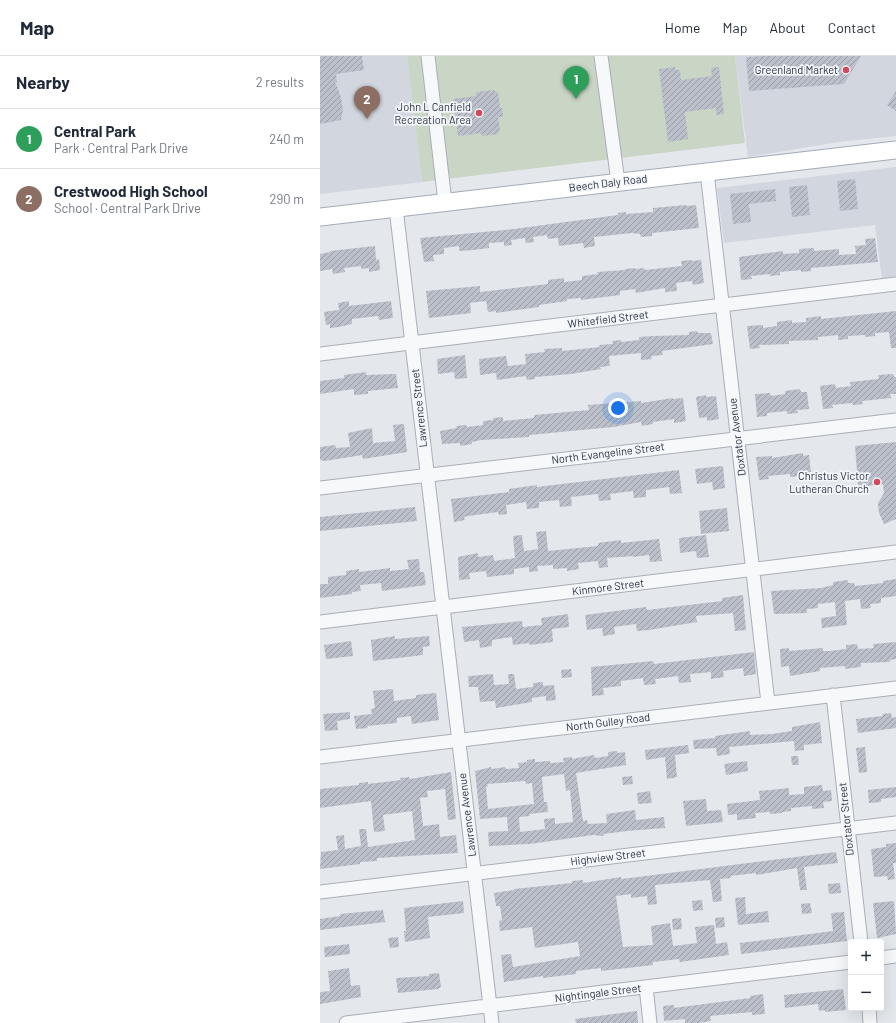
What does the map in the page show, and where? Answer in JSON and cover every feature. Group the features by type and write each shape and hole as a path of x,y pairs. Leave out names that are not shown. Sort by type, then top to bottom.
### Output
{"main road":[{"name":"Beech Daly Road","path":"320,217 896,150"}],"street":[{"path":"428,56 445,202"},
{"path":"601,56 618,182"},
{"name":"Doxtator Avenue","path":"707,172 768,703"},
{"name":"Lawrence Street","path":"396,208 442,607"},
{"name":"Whitefield Street","path":"320,354 896,284"},
{"name":"North Evangeline Street","path":"320,488 737,437 896,420"},
{"name":"Kinmore Street","path":"320,622 896,552"},
{"name":"Lawrence Avenue","path":"442,607 492,1023"},
{"name":"North Gulley Road","path":"320,757 896,688"},
{"name":"Doxtator Street","path":"833,695 861,939"},
{"name":"Highview Street","path":"320,892 896,822"},
{"path":"884,958 896,956"},
{"name":"Nightingale Street","path":"346,1023 848,962"},
{"path":"646,987 650,1023"},
{"path":"868,1011 870,1023"}],"shaded area":[{"path":"320,56 407,56 422,182 320,194"},
{"path":"735,56 896,56 896,136 838,142 748,157"},
{"path":"896,167 896,277 882,279 875,225 724,243 717,188"}],"green space":[{"path":"407,56 735,56 745,143 422,182"}],"building":[{"path":"320,56 362,56 364,70 336,74 337,82 335,82 341,97 343,110 341,120 320,124"},
{"path":"861,56 844,84 749,91 746,57"},
{"path":"675,67 676,70 680,70 681,80 712,76 711,68 719,67 724,114 716,115 716,108 685,112 688,139 668,142 659,69"},
{"name":"John L Canfield Recreation Area","path":"495,90 495,92 498,92 503,117 498,117 500,131 497,132 498,134 482,136 481,133 458,136 453,99 476,96 476,92"},
{"path":"896,91 896,111 887,105"},
{"path":"855,179 858,209 840,211 837,181"},
{"path":"807,185 810,215 792,217 789,187"},
{"path":"775,189 776,201 749,204 751,222 733,224 730,194"},
{"path":"696,205 699,228 652,233 652,236 641,237 640,234 632,233 594,237 595,246 584,248 583,243 559,246 558,238 548,239 547,235 533,237 534,242 526,243 525,238 511,240 512,245 504,246 504,242 489,243 489,248 459,251 459,246 444,248 444,254 433,255 434,261 424,262 420,238 514,229 618,215 618,213 626,212 626,214 653,212 653,208"},
{"path":"875,238 878,262 811,268 811,271 801,272 801,270 780,272 780,275 770,276 770,274 751,276 752,279 741,280 739,257 783,251 783,254 799,253 799,249 814,248 814,251 839,249 839,255 856,254 855,246 866,245 865,239"},
{"path":"375,246 376,260 379,259 380,270 369,272 369,268 361,269 361,266 344,268 345,272 333,274 332,269 320,271 320,254 330,251"},
{"path":"701,260 704,283 693,285 692,281 676,283 677,291 665,292 665,288 636,293 635,289 620,291 620,295 581,300 581,298 567,299 567,301 539,305 539,307 496,313 496,311 488,312 486,301 470,303 471,313 429,318 426,291 480,286 480,292 548,284 548,280 564,278 564,282 582,280 582,276 598,274 597,272 635,268 644,268 645,270 682,266 681,261"},
{"path":"349,301 349,306 391,301 393,318 379,320 378,316 352,319 352,324 339,327 330,328 330,324 326,325 324,312 339,310 338,303"},
{"path":"896,311 896,348 891,348 889,332 875,333 875,336 865,337 865,335 848,336 848,339 838,340 838,335 818,337 818,340 789,341 789,344 759,345 760,348 750,349 747,326 763,325 763,328 777,326 777,322 792,320 792,323 806,322 806,318 821,316 821,319"},
{"path":"697,331 698,333 711,333 713,344 662,351 663,355 651,356 652,359 641,360 641,353 609,356 610,366 600,367 601,369 571,374 535,377 535,379 527,380 526,376 497,380 496,373 480,375 479,359 506,356 508,366 526,364 525,354 545,352 544,349 562,348 562,351 600,347 599,345 613,344 612,341 621,340 621,342 639,340 639,337 689,335 689,332"},
{"path":"465,355 467,378 455,379 454,372 438,374 437,359"},
{"path":"366,372 366,375 396,374 398,388 368,391 368,394 354,395 354,389 320,394 320,381 344,378 344,375"},
{"path":"893,374 894,377 896,377 896,394 890,394 891,398 862,401 863,404 853,405 852,403 832,405 833,408 823,409 820,386 835,384 836,388 851,386 850,382 879,379 878,375"},
{"path":"800,389 801,392 807,392 809,409 797,410 798,413 787,414 787,411 767,413 767,416 757,417 755,394 770,393 771,396 785,394 785,391"},
{"path":"706,395 706,397 716,396 719,419 707,421 707,417 699,418 696,397"},
{"path":"683,398 686,421 674,423 674,419 653,422 653,424 642,426 641,422 613,427 529,435 529,437 481,440 472,442 472,444 460,446 460,443 442,444 440,431 457,428 456,426 466,425 467,427 483,425 483,421 493,420 493,418 503,417 503,421 534,418 534,415 589,410 588,405 641,401 641,403"},
{"path":"404,424 407,452 363,459 362,455 325,461 320,460 320,447 335,445 336,448 350,447 348,433 372,428 373,443 395,441 393,425"},
{"name":"Christus Victor Lutheran Church","path":"896,442 896,519 884,524 879,513 878,503 884,493 883,484 860,487 858,484 855,446"},
{"path":"803,453 803,456 809,455 811,472 800,473 800,476 790,477 790,474 768,476 769,479 759,480 756,457 772,456 772,458"},
{"path":"723,466 725,488 713,490 712,482 697,484 695,469"},
{"path":"679,470 682,493 670,494 669,487 646,490 646,497 634,498 633,491 610,494 611,500 599,501 598,494 571,497 572,506 560,507 559,500 539,502 539,508 527,509 526,502 506,505 507,514 499,515 498,512 468,516 464,517 465,520 454,522 451,499 509,492 509,489 537,485 537,487"},
{"path":"415,507 417,521 320,531 320,517"},
{"path":"727,508 729,531 701,534 699,511"},
{"path":"546,531 548,551 598,546 598,543 621,540 621,543 659,539 662,561 650,562 649,555 607,558 608,567 599,568 598,561 578,563 579,569 567,571 567,568 553,569 553,565 537,566 538,571 529,572 529,567 514,569 514,574 487,577 486,571 469,573 470,579 459,580 458,557 478,553 478,557 493,555 494,561 515,558 513,536 522,535 524,551 538,549 536,532"},
{"path":"706,535 709,557 697,558 696,551 680,553 679,538"},
{"path":"419,559 420,572 424,572 426,585 382,591 381,583 360,585 361,591 352,592 352,594 320,598 320,584 328,584 328,577 346,575 346,571 359,569 359,572 390,568 390,571 409,569 407,560"},
{"path":"896,579 896,596 881,598 881,603 870,604 871,608 861,609 860,599 845,601 847,625 822,628 821,618 836,616 835,602 818,604 818,608 807,609 807,613 774,614 771,591 821,588 833,585 833,582 848,580 848,583 854,583 855,586 883,583 883,581"},
{"path":"743,595 746,630 735,631 733,613 696,616 697,622 649,630 637,631 636,624 614,627 615,634 603,636 602,628 587,630 585,615 646,607 647,610 722,601 722,598"},
{"path":"568,614 569,627 552,629 553,642 530,645 529,643 513,645 512,637 492,640 492,646 480,648 479,640 464,642 462,627 522,621 523,627 542,625 541,618"},
{"path":"395,636 395,639 429,636 430,646 423,647 423,655 373,661 371,640"},
{"path":"351,641 353,656 326,659 324,645"},
{"path":"896,642 896,659 890,660 890,662 861,663 861,667 845,669 845,666 820,668 820,671 790,676 789,666 781,667 780,649 789,648 789,651 823,648 823,651 830,651 846,649 846,645 857,644 858,649 874,648 873,644"},
{"path":"754,652 756,674 744,676 743,668 723,671 724,677 711,679 711,672 690,674 691,682 679,683 678,676 655,679 656,684 644,685 643,678 621,681 621,686 603,688 604,695 592,696 591,667 653,661 654,664"},
{"path":"571,669 572,677 562,678 561,670"},
{"path":"493,674 494,685 509,684 508,674 514,674 516,689 533,687 533,683 543,682 543,686 554,685 556,700 546,701 546,696 532,698 532,702 496,708 495,701 480,702 478,687 469,687 468,676"},
{"path":"393,689 394,701 416,698 416,695 436,693 439,720 412,724 411,716 397,718 397,723 367,726 368,728 356,729 354,716 372,714 371,709 375,708 373,691"},
{"path":"350,712 350,719 337,721 338,730 325,731 323,714"},
{"path":"891,713 892,718 896,717 896,728 858,733 856,719 883,716 882,714"},
{"path":"820,722 822,743 804,745 804,750 795,751 794,741 729,747 730,754 717,756 716,748 694,749 693,740 715,738 715,736 750,731 750,735 772,734 792,731 792,727"},
{"path":"688,745 689,753 675,755 677,777 667,779 665,757 646,760 645,750"},
{"path":"865,747 867,772 859,773 856,748"},
{"path":"608,752 625,752 626,765 576,773 583,821 587,820 588,824 607,823 606,814 635,810 636,820 664,817 665,828 603,834 604,836 593,835 530,844 489,846 488,832 508,831 507,817 480,819 475,771 491,767 492,769 505,767 506,769 519,768 518,763 535,759 535,762 550,761 550,763 564,762 563,758 572,757 572,759 594,755 595,758 608,756","holes":["564,774 566,791 570,790 573,822 555,824 555,818 544,819 545,829 520,832 519,817 530,816 529,814 548,812 547,802 544,802 542,777","525,781 526,784 532,783 534,804 488,809 487,784"]},
{"path":"791,756 798,756 799,765 792,765"},
{"path":"747,761 748,771 726,775 724,764"},
{"path":"451,772 456,819 448,820 445,789 427,791 428,797 420,798 423,826 439,824 440,837 456,835 458,853 377,858 377,861 360,862 360,864 320,869 321,852 338,850 336,836 344,835 345,849 361,846 359,829 366,829 368,847 415,840 412,811 383,815 385,831 374,832 371,801 320,808 320,789 359,785 359,783 368,782 368,784 401,780 400,778 409,777 410,779"},
{"path":"632,776 633,784 623,785 622,777"},
{"path":"822,785 823,791 831,790 832,801 823,802 824,808 812,809 812,806 791,808 791,811 782,813 755,813 756,818 737,820 737,814 728,815 727,804 760,800 759,791 789,788 789,795 804,794 804,787"},
{"path":"896,787 896,797 881,799 881,802 869,803 868,790"},
{"path":"650,791 652,803 638,804 637,793"},
{"path":"706,799 707,811 721,810 723,822 686,826 683,801"},
{"path":"896,843 896,863 893,863 895,879 888,880 887,876 874,877 871,849 886,847 886,844"},
{"path":"836,852 838,863 804,867 807,890 800,890 797,868 756,875 756,873 730,876 731,878 720,879 722,901 713,902 710,880 655,885 657,904 648,905 647,896 631,898 631,894 616,896 623,947 653,945 651,926 670,923 673,946 697,943 695,927 714,925 716,944 727,942 729,955 680,962 679,959 653,962 653,965 601,971 601,968 576,971 576,974 543,978 543,976 504,982 501,955 511,954 513,967 580,956 578,942 535,948 532,927 500,931 499,921 502,920 500,906 496,906 494,893 514,889 572,883 572,881 583,880 583,883 621,877 622,879"},
{"path":"840,883 841,893 829,894 828,884"},
{"path":"745,897 746,914 768,911 769,922 738,925 735,898"},
{"path":"702,900 703,910 693,911 692,901"},
{"path":"463,901 464,913 428,917 430,938 405,942 404,931 406,931 404,908"},
{"path":"894,901 896,934 877,938 873,903"},
{"path":"810,903 812,913 802,914 801,904"},
{"path":"383,910 385,922 320,930 320,919 340,916 340,914"},
{"path":"844,912 847,941 741,954 740,943 833,931 831,913"},
{"path":"724,917 725,927 716,928 715,918"},
{"path":"681,918 682,929 673,930 672,919"},
{"path":"398,937 399,947 390,948 388,938"},
{"path":"349,944 350,954 325,957 324,947"},
{"path":"349,968 351,986 360,985 361,997 320,1004 320,992 330,991 328,971"},
{"path":"439,973 441,987 438,989 398,993 396,978 429,976 429,974"},
{"path":"843,989 846,1010 825,1012 825,1010 819,1011 818,1004 785,1008 784,995"},
{"path":"763,994 765,1014 752,1015 752,1012 710,1016 711,1021 699,1023 685,1023 685,1019 664,1021 663,1006 674,1005 674,1008 750,998 750,996"},
{"path":"637,1011 638,1023 576,1023 575,1019"}],"place":[{"name":"Greenland Market","path":"846,70"},
{"name":"Central Park","path":"576,99"},
{"name":"John L Canfield Recreation Area","path":"479,113"},
{"name":"Crestwood High School","path":"367,119"},
{"name":"Christus Victor Lutheran Church","path":"877,482"}]}
